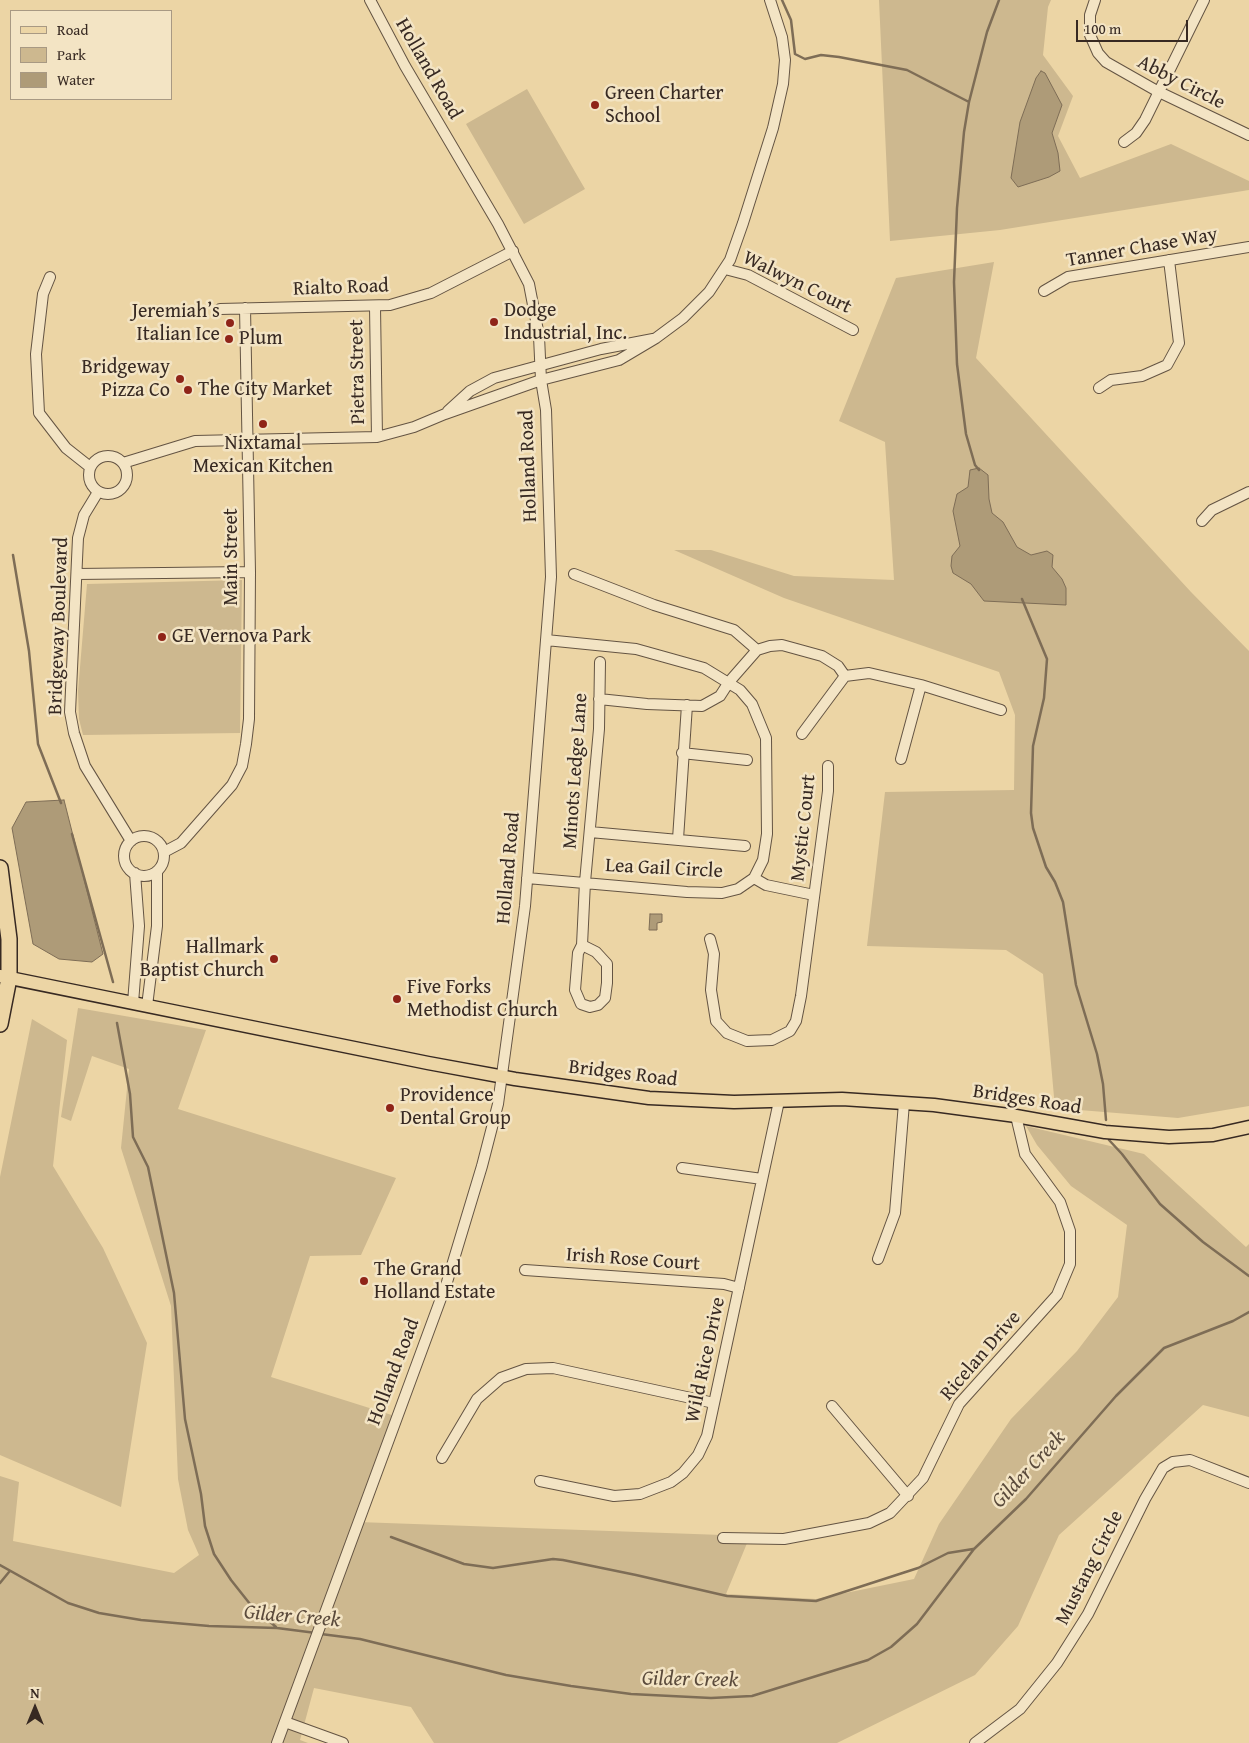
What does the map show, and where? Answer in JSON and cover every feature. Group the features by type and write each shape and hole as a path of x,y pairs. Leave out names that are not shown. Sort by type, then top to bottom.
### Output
{"highway":[{"path":"0,868 9,939 0,1024"}],"main road":[{"name":"Bridges Road","path":"4,977 504,1077 649,1098 687,1101 842,1100 904,1103 1016,1116 1105,1132 1160,1136 1213,1135 1249,1127"}],"street":[{"name":"Holland Road","path":"277,1743 447,1282 482,1166 504,1077 505,1051 527,878 551,577 546,410 541,380 539,336 529,284 512,251 405,66 370,0"},
{"path":"123,463 195,441 377,437 414,427 541,380 619,360 656,338 683,318 710,292 725,268 746,214 773,128 783,84 785,60 782,36 770,0"},
{"name":"Abby Circle","path":"1095,0 1089,24 1093,44 1098,53 1116,70 1249,135"},
{"path":"1124,142 1136,133 1145,120 1157,91 1204,0"},
{"name":"Tanner Chase Way","path":"1044,291 1068,276 1249,246"},
{"name":"Rialto Road","path":"220,309 375,307 390,305 431,293 512,251"},
{"path":"1099,388 1111,380 1142,376 1166,365 1179,342 1168,260"},
{"name":"Walwyn Court","path":"725,268 748,275 853,330"},
{"path":"50,277 43,294 36,354 39,413 66,448 90,467"},
{"name":"Pietra Street","path":"375,307 377,437"},
{"name":"Main Street","path":"164,852 181,843 223,797 242,766 249,719 250,572 245,308"},
{"path":"445,414 470,391 494,378 601,349 656,338"},
{"path":"106,455 118,458 123,463 128,475 123,487 111,494 98,492 90,484 88,472 94,461 106,455"},
{"name":"Bridgeway Boulevard","path":"98,492 84,515 78,538 69,691 74,734 85,766 131,840"},
{"path":"1202,521 1212,510 1249,492"},
{"path":"77,574 250,572"},
{"path":"574,574 654,605 734,630 758,650"},
{"path":"546,640 636,649 704,668 730,682 752,704 766,738 767,834 763,860 754,878 766,885 814,895"},
{"path":"599,699 702,706 720,696 758,650 782,645 822,656 838,666 845,676"},
{"name":"Minots Ledge Lane","path":"582,945 596,952 607,964 605,998 598,1005 590,1007 581,1004 576,990 578,953 582,945 600,662"},
{"path":"802,734 845,676 869,673 920,685 1001,710"},
{"path":"901,759 920,685"},
{"path":"678,839 686,705"},
{"path":"682,754 748,760"},
{"name":"Mystic Court","path":"710,939 714,954 711,990 716,1022 727,1033 747,1041 772,1040 790,1031 796,1021 828,791 828,766"},
{"path":"590,832 745,846"},
{"path":"147,1006 157,926 157,871 164,860 164,852 160,843 148,836 139,836 131,840 124,856 128,868 135,874 144,876 157,871"},
{"path":"133,1003 139,926 135,874"},
{"name":"Lea Gail Circle","path":"527,878 709,894 738,889 754,878"},
{"name":"Wild Rice Drive","path":"540,1481 614,1496 640,1494 661,1488 683,1473 698,1455 707,1436 779,1101"},
{"path":"878,1259 895,1212 904,1103"},
{"name":"Ricelan Drive","path":"724,1538 784,1539 869,1523 890,1513 923,1478 959,1404 1053,1300 1068,1270 1072,1245 1067,1220 1060,1202 1025,1154 1016,1116"},
{"path":"682,1168 762,1180"},
{"name":"Irish Rose Court","path":"525,1270 724,1284 739,1288"},
{"path":"442,1458 481,1394 501,1378 526,1369 553,1368 714,1403"},
{"path":"832,1406 908,1496"},
{"name":"Mustang Circle","path":"975,1743 1020,1709 1057,1663 1088,1614 1144,1499 1163,1468 1173,1462 1190,1460 1249,1484"},
{"path":"285,1722 343,1743"}],"green space":[{"path":"879,0 1051,0 1048,7 1043,55 1073,96 1058,136 1080,178 1171,144 1249,181 1249,190 1000,230 890,241"},
{"path":"527,89 585,189 524,224 466,124"},
{"path":"994,262 976,358 1191,592 1249,651 1249,1106 1178,1118 1055,1108 1043,974 1006,950 867,946 885,792 1014,790 1015,715 999,672 784,598 674,550 711,550 794,576 894,580 885,442 839,421 896,278"},
{"name":"GE Vernova Park","path":"242,580 240,733 83,735 79,719 78,691 87,584"},
{"path":"78,1008 206,1030 178,1109 396,1178 361,1255 310,1256 271,1377 398,1417 358,1522 750,1536 726,1594 816,1599 914,1579 939,1524 1011,1419 1077,1351 1118,1297 1127,1225 1071,1186 1037,1145 1026,1126 1144,1154 1246,1247 1249,1244 1249,1417 1203,1405 1059,1535 1018,1626 975,1675 837,1743 434,1743 411,1707 314,1688 300,1740 308,1743 0,1743 0,1476 19,1482 13,1541 174,1573 199,1555 188,1530 178,1479 171,1306 121,1148 129,1069 92,1056 71,1121 61,1117"},
{"path":"32,1019 67,1040 53,1166 103,1248 147,1343 121,1507 0,1455 0,1177"}],"water":[{"path":"1041,71 1045,73 1062,105 1052,133 1058,153 1060,171 1049,177 1018,187 1011,178 1020,122 1036,78"},
{"path":"979,468 988,475 989,499 992,513 1003,522 1017,547 1031,555 1047,551 1053,555 1052,567 1062,579 1066,588 1066,605 984,601 971,584 953,573 951,566 952,556 960,546 953,511 957,494 968,487 970,470"},
{"path":"64,800 103,954 92,962 59,959 33,944 12,828 26,802"},
{"path":"650,914 662,914 662,922 657,923 657,930 649,930"}],"waterway":[{"path":"782,0 791,20 795,54 805,59 821,55 907,70 969,102"},
{"path":"979,470 975,465 966,434 957,364 954,282 957,208 964,132 969,102 987,32 999,0"},
{"path":"13,555 29,651 38,744 61,803"},
{"path":"1022,599 1047,659 1044,698 1033,746 1031,813 1033,828 1046,867 1055,882 1063,902 1076,985 1097,1054 1103,1084 1106,1120"},
{"path":"72,834 113,982"},
{"path":"117,1023 130,1094 133,1137 148,1167 174,1293 185,1419 201,1494 205,1526 214,1554 231,1580 250,1604 276,1627"},
{"path":"1109,1140 1160,1204 1203,1242 1249,1276"},
{"name":"Gilder Creek","path":"321,1634 360,1639 506,1675 571,1686 631,1694 711,1698 752,1696 868,1660 891,1647 917,1624 974,1549 1026,1499 1116,1396 1164,1348 1233,1321 1249,1312"},
{"path":"391,1537 464,1564 493,1568 553,1559 563,1560 727,1596 816,1601 918,1568 948,1553 973,1549"},
{"name":"Gilder Creek","path":"0,1565 68,1603 99,1613 141,1620 209,1626 277,1628 316,1633"},
{"path":"0,1583 9,1572"}],"place":[{"name":"Green Charter School","path":"595,105"},
{"name":"Dodge Industrial, Inc.","path":"494,322"},
{"name":"Jeremiah’s Italian Ice","path":"230,323"},
{"name":"Plum","path":"229,339"},
{"name":"Bridgeway Pizza Co","path":"180,379"},
{"name":"The City Market","path":"188,390"},
{"name":"Nixtamal Mexican Kitchen","path":"263,424"},
{"name":"GE Vernova Park","path":"162,637"},
{"name":"Hallmark Baptist Church","path":"274,959"},
{"name":"Five Forks Methodist Church","path":"397,999"},
{"name":"Providence Dental Group","path":"390,1108"},
{"name":"The Grand Holland Estate","path":"364,1281"}]}
